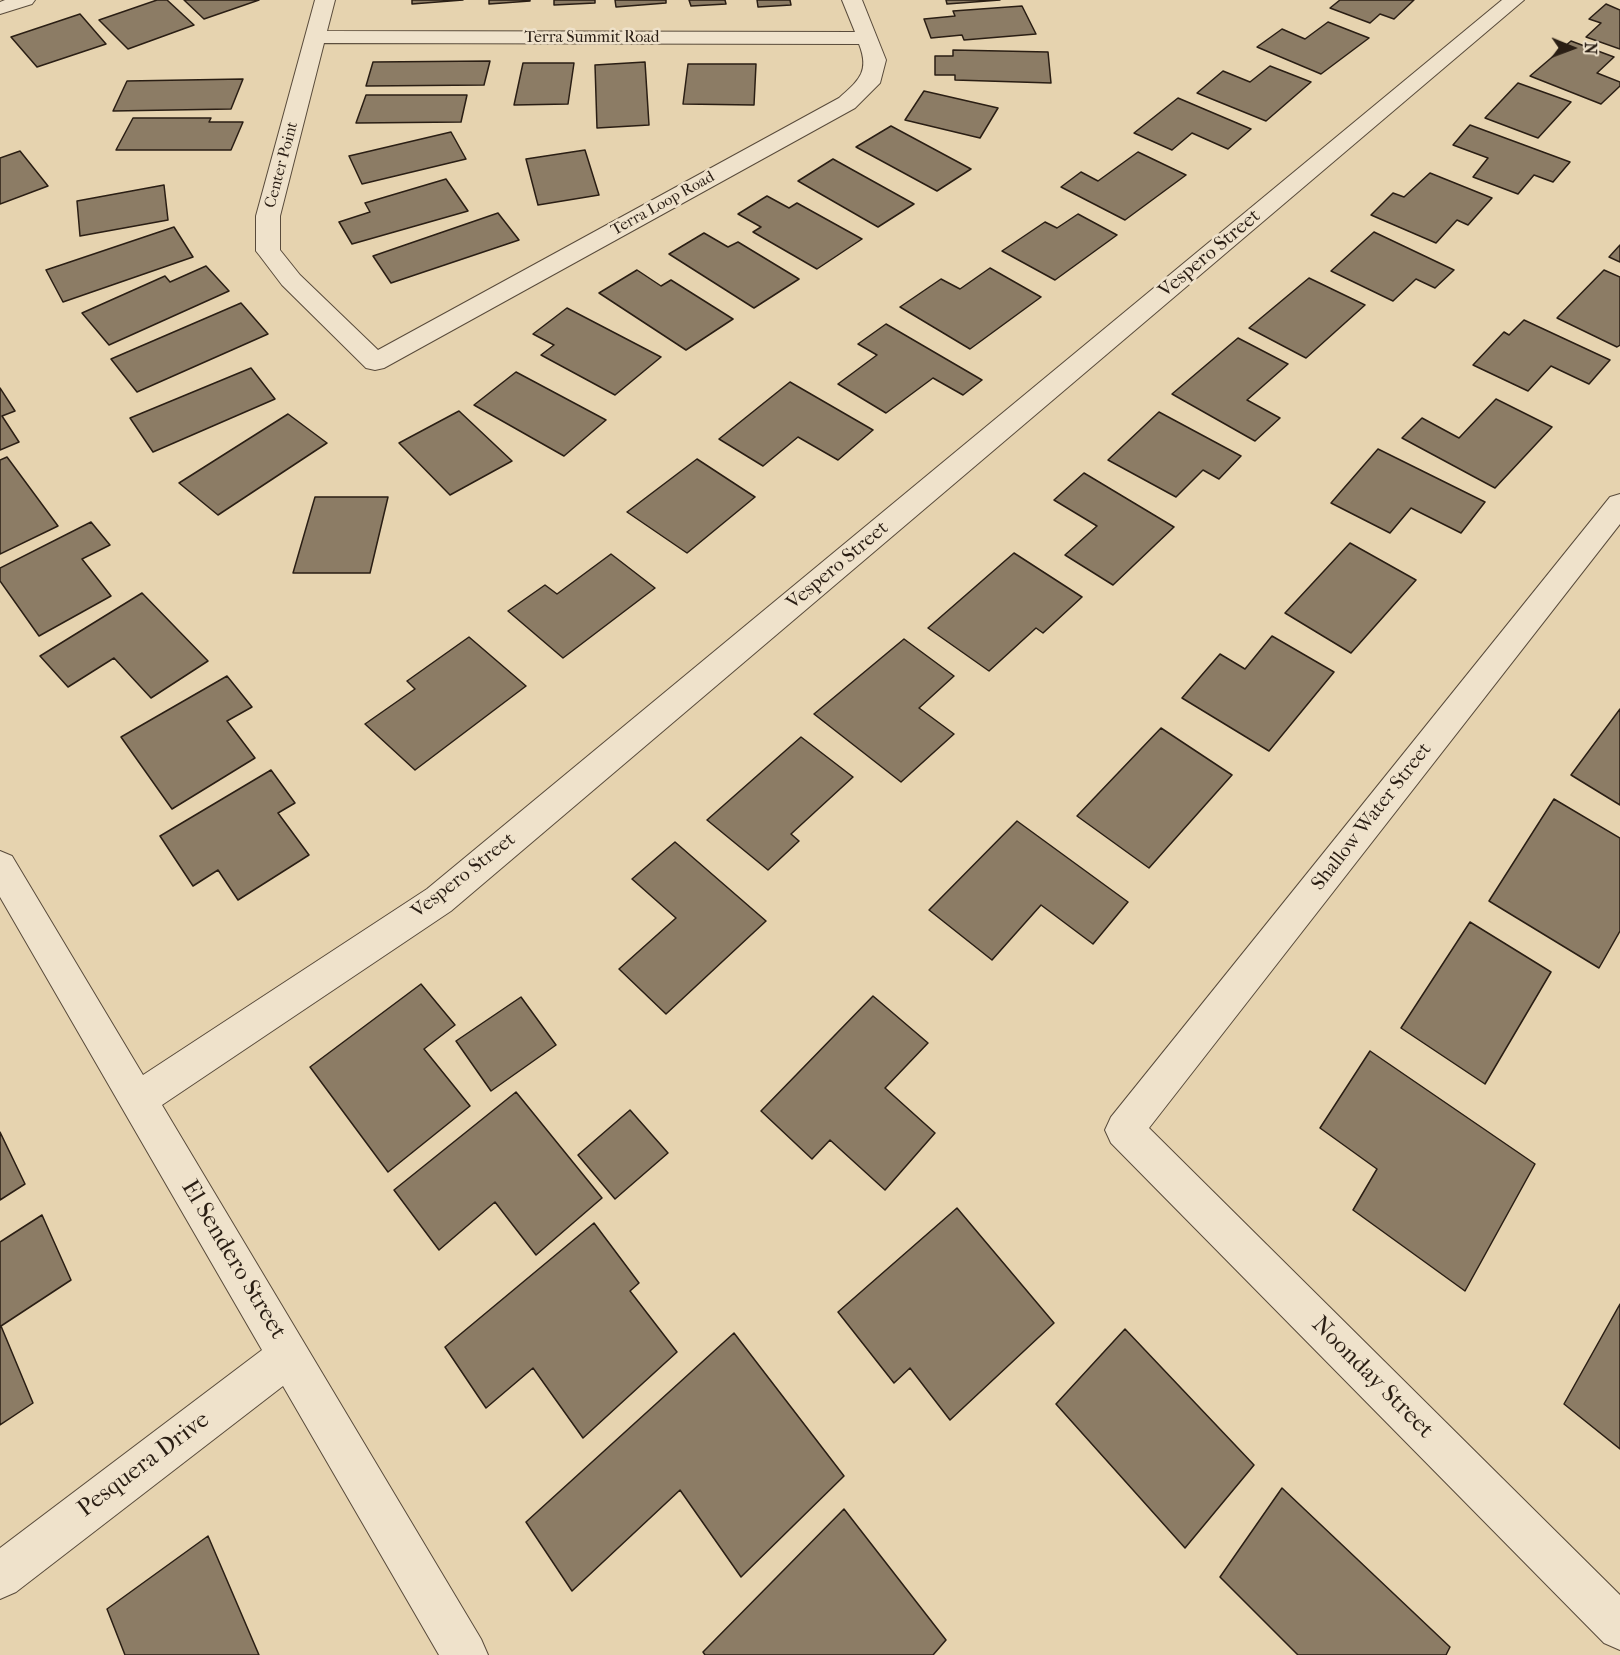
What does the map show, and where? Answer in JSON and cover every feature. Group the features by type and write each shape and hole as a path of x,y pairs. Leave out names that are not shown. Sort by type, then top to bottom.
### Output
{"street":[{"path":"0,8 25,0"},
{"name":"Center Point","path":"325,0 268,216 268,251 291,280 375,362"},
{"name":"Terra Loop Road","path":"375,362 848,103 869,83 876,60 852,0"},
{"name":"Vespero Street","path":"137,1100 439,900 1514,0"},
{"name":"Terra Summit Road","path":"315,37 868,38"},
{"name":"Shallow Water Street","path":"1124,1130 1620,504"},
{"name":"El Sendero Street","path":"0,866 465,1655"},
{"name":"Noonday Street","path":"1124,1130 1620,1627"},
{"name":"Pesquera Drive","path":"0,1576 289,1355"}],"building":[{"path":"157,0 167,0 194,25 128,49 99,20"},
{"path":"184,0 259,0 204,19"},
{"path":"412,0 463,0 412,4"},
{"path":"489,0 530,0 530,1 489,4"},
{"path":"554,0 595,0 595,3 554,5"},
{"path":"615,0 666,0 666,3 616,7"},
{"path":"689,0 725,0 726,4 691,6"},
{"path":"757,0 790,0 791,5 758,7"},
{"path":"946,0 1000,0 947,4"},
{"path":"1340,0 1414,0 1394,19 1380,14 1370,23 1330,8"},
{"path":"1606,4 1620,10 1620,49 1586,37 1601,23 1589,19"},
{"path":"1022,6 1036,34 964,40 962,35 931,38 924,19 955,16 953,11"},
{"path":"80,14 106,44 37,67 11,37"},
{"path":"1328,22 1369,38 1321,74 1257,47 1282,29 1305,39"},
{"path":"1571,41 1614,57 1597,73 1620,82 1620,86 1601,104 1530,76"},
{"path":"953,50 1048,52 1051,83 955,80 955,75 935,75 935,56 953,56"},
{"path":"490,61 484,85 366,86 373,62"},
{"path":"645,62 649,125 597,128 595,65"},
{"path":"523,63 574,63 568,104 514,105"},
{"path":"688,64 756,64 754,105 683,104"},
{"path":"1270,66 1311,82 1266,121 1197,93 1223,71 1250,82"},
{"path":"243,79 231,109 113,111 127,81"},
{"path":"1518,83 1571,102 1538,138 1485,118"},
{"path":"924,91 998,108 980,138 905,120"},
{"path":"366,95 467,95 461,122 356,123"},
{"path":"1178,98 1251,129 1228,149 1192,133 1172,150 1134,133"},
{"path":"133,118 211,118 209,122 243,122 231,150 116,150"},
{"path":"1470,125 1570,162 1553,182 1534,175 1518,194 1473,177 1488,158 1453,145"},
{"path":"891,126 971,169 937,191 856,147"},
{"path":"451,132 466,159 362,184 349,156"},
{"path":"585,150 599,195 538,205 526,159"},
{"path":"20,151 48,186 0,204 0,158"},
{"path":"1138,152 1186,175 1125,220 1061,187 1081,172 1098,181"},
{"path":"833,159 914,204 878,227 798,181"},
{"path":"1430,173 1492,198 1468,225 1457,220 1436,243 1371,215 1393,193 1404,197"},
{"path":"446,179 468,211 352,244 339,222 370,212 365,203"},
{"path":"164,185 168,220 80,236 77,201"},
{"path":"767,196 789,208 797,203 862,239 817,269 753,232 761,227 738,214"},
{"path":"498,213 519,240 391,283 373,256"},
{"path":"1078,214 1117,235 1055,280 1002,251 1045,222 1057,228"},
{"path":"174,227 193,257 63,302 46,270"},
{"path":"1374,232 1454,270 1435,288 1416,279 1393,301 1331,271"},
{"path":"704,233 728,247 738,242 799,279 754,308 669,254"},
{"path":"1620,245 1620,262 1609,257"},
{"path":"206,266 229,291 109,345 82,313 165,276 170,282"},
{"path":"990,268 1041,297 970,349 900,307 941,279 960,289"},
{"path":"637,270 661,286 671,280 733,319 686,350 599,293"},
{"path":"1604,270 1620,277 1620,345 1617,347 1557,318"},
{"path":"1309,278 1365,305 1306,358 1249,328"},
{"path":"241,303 268,334 137,392 111,359"},
{"path":"567,308 661,357 615,395 541,355 554,345 533,334"},
{"path":"1524,320 1610,360 1589,384 1551,366 1528,391 1473,365 1504,332 1509,335"},
{"path":"886,324 982,380 963,395 933,378 886,413 838,384 877,355 858,344"},
{"path":"1238,338 1288,364 1247,400 1280,418 1255,441 1172,394"},
{"path":"251,368 275,399 153,452 130,418"},
{"path":"516,372 606,420 564,456 474,405"},
{"path":"790,382 873,430 838,460 798,437 763,466 719,439"},
{"path":"0,388 15,411 2,416 19,442 0,450"},
{"path":"1496,399 1552,427 1495,488 1402,438 1422,418 1459,438"},
{"path":"459,411 512,461 450,495 399,443"},
{"path":"1159,412 1241,456 1219,479 1203,470 1176,497 1108,460"},
{"path":"288,414 327,443 218,515 179,483"},
{"path":"1378,449 1485,502 1461,533 1411,508 1390,533 1331,503"},
{"path":"7,457 58,526 0,554 0,460"},
{"path":"697,459 755,497 687,553 627,512"},
{"path":"1084,473 1174,527 1113,585 1065,555 1097,526 1054,500"},
{"path":"315,497 388,497 370,573 293,573"},
{"path":"91,522 110,545 82,559 111,596 39,636 0,581 0,568"},
{"path":"1350,543 1416,580 1351,653 1285,613"},
{"path":"1014,553 1082,597 1043,633 1036,628 989,671 928,628"},
{"path":"611,554 655,588 563,658 508,611 545,585 557,594"},
{"path":"142,593 208,661 151,698 114,658 68,687 40,656"},
{"path":"1272,636 1334,672 1269,751 1182,698 1220,654 1245,669"},
{"path":"469,637 526,686 415,770 365,724 415,689 407,681"},
{"path":"904,639 954,676 919,708 954,734 901,782 814,714"},
{"path":"227,676 252,707 227,721 255,758 172,809 121,737"},
{"path":"1620,709 1620,805 1571,775"},
{"path":"1161,728 1232,775 1149,868 1077,816"},
{"path":"801,737 853,777 791,834 799,841 768,870 707,820"},
{"path":"271,770 295,803 278,813 309,855 238,900 218,870 193,886 160,836"},
{"path":"1554,799 1620,838 1620,931 1599,968 1489,901"},
{"path":"1017,821 1128,902 1093,944 1041,905 992,960 929,910"},
{"path":"675,842 766,921 666,1014 619,969 676,918 632,879"},
{"path":"1470,922 1551,972 1485,1084 1401,1028"},
{"path":"421,984 455,1025 424,1049 470,1106 388,1172 310,1067"},
{"path":"873,996 928,1043 885,1088 935,1133 885,1190 830,1140 812,1159 761,1111"},
{"path":"521,997 556,1045 491,1091 456,1041"},
{"path":"1370,1051 1535,1164 1465,1291 1353,1210 1377,1169 1320,1128"},
{"path":"516,1092 602,1198 536,1255 495,1202 439,1250 394,1190"},
{"path":"630,1110 668,1153 615,1199 578,1155"},
{"path":"0,1132 25,1184 0,1200"},
{"path":"957,1208 1054,1323 950,1420 910,1368 894,1383 838,1312"},
{"path":"42,1215 71,1280 1,1326 33,1403 0,1425 0,1242"},
{"path":"594,1223 639,1283 630,1291 677,1352 583,1438 533,1368 486,1408 445,1347"},
{"path":"1620,1304 1620,1449 1564,1404"},
{"path":"1125,1329 1254,1465 1185,1548 1056,1404"},
{"path":"734,1333 844,1476 741,1577 680,1490 572,1591 526,1522"},
{"path":"1282,1488 1450,1647 1446,1655 1298,1655 1220,1577"},
{"path":"844,1509 946,1640 933,1655 705,1655 703,1652"},
{"path":"208,1536 259,1655 125,1655 107,1609"}]}
